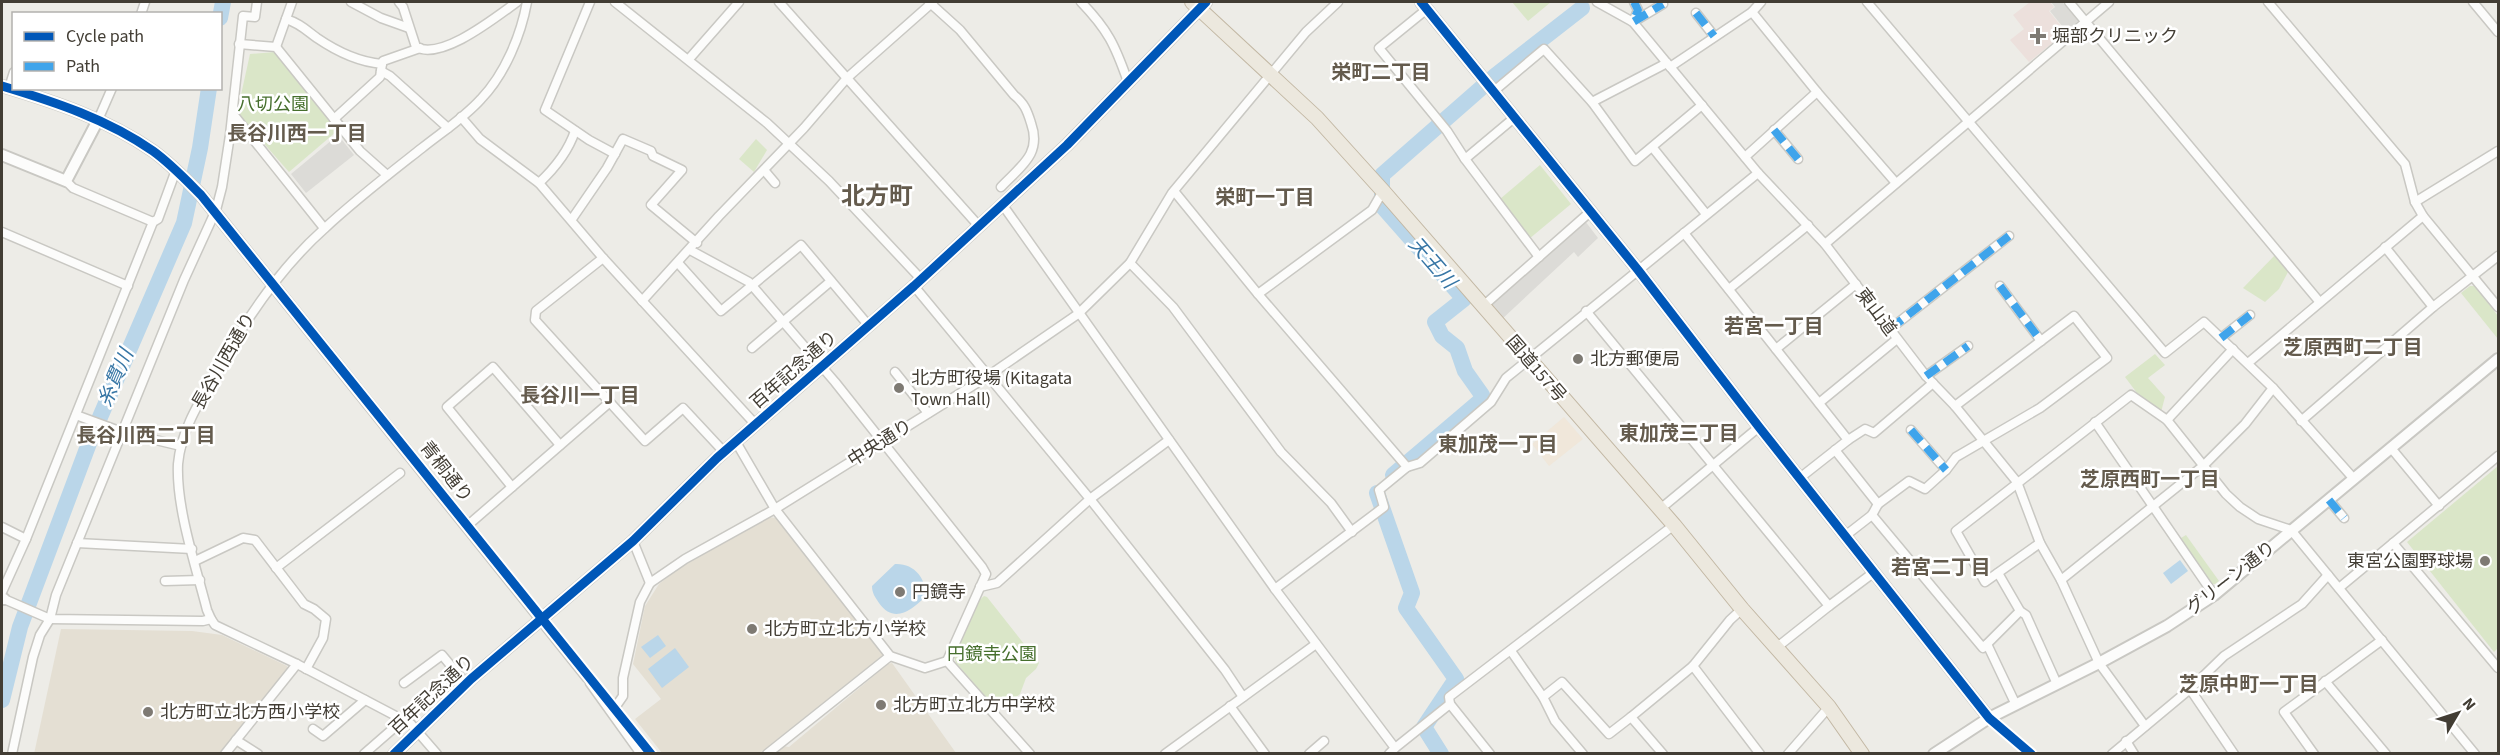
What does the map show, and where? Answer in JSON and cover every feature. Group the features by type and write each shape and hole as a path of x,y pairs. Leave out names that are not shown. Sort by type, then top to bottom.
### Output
{"highway":[{"name":"国道157号","path":"1199,4 1317,118 1383,191 1674,525 1742,609 1829,707 1862,753"}],"street":[{"path":"12,753 40,635 49,618 120,432 216,210 222,187 233,114 243,16 255,17 257,2"},
{"path":"276,47 292,2"},
{"path":"351,2 381,18 409,28"},
{"path":"399,2 403,7 417,46 420,48"},
{"path":"334,119 380,77 383,61 420,48 444,46 478,30 517,2"},
{"path":"527,2 517,34 496,80 481,100 461,117 480,139 539,183 603,258 756,425"},
{"path":"590,2 545,110 575,131 615,154"},
{"path":"615,2 689,59 829,181 918,283 988,376 1225,670 1243,697"},
{"path":"689,59 739,2"},
{"path":"779,2 978,225"},
{"path":"642,301 789,144 847,78 931,2 960,30 1024,104 1030,118 1035,139 1034,149 1001,187"},
{"path":"1081,2 1097,18 1115,44 1128,82"},
{"name":"中央通り","path":"650,583 685,559 775,509 988,376 1078,314 1130,263 1174,190 1305,32 1338,2"},
{"name":"東山道","path":"1597,2 1633,22 1758,173 1825,244 1926,376 1955,406 2017,482 2040,543 2061,580 2099,663 2145,726"},
{"path":"1633,22 1638,10 1634,2"},
{"path":"1592,102 1669,65 1752,12 1761,2"},
{"path":"1867,2 2165,353 2204,322 2273,388 2354,479"},
{"path":"2069,2 2318,300"},
{"path":"1825,244 2109,2"},
{"path":"2268,2 2405,164 2415,202 2423,216 2499,307"},
{"path":"2473,2 2499,32"},
{"name":"百年記念通り","path":"393,753 541,618 633,542 723,452 918,283 1067,145 1199,4"},
{"path":"1633,22 1663,4"},
{"path":"1539,257 1465,159 1447,131 1378,48 1424,5 1638,270 1989,718 2031,753"},
{"path":"1752,12 1817,92 1896,183"},
{"path":"1695,13 1714,36"},
{"path":"286,19 301,24 317,38 355,58 382,68 448,128"},
{"path":"239,44 276,47 360,151 387,175"},
{"path":"1494,91 1544,49 1592,102 1635,161 1702,105"},
{"name":"青桐通り","path":"15,90 72,108 154,152 176,170 216,210 651,753"},
{"path":"66,181 111,90"},
{"path":"1745,157 1817,92"},
{"path":"233,114 324,228"},
{"name":"長谷川西通り","path":"211,620 192,549 179,486 181,446 196,408 233,340 274,283 324,228 461,117"},
{"path":"1465,159 1515,118"},
{"path":"1774,130 1798,159"},
{"path":"539,183 554,169 571,142 575,131"},
{"path":"572,219 623,139 651,151 653,156 682,170 651,205 693,246 752,285 882,442 986,574 947,661 925,668 890,656 775,509 736,442"},
{"path":"1653,148 1706,214"},
{"path":"2415,202 2499,151"},
{"path":"2,155 66,181 73,188 153,222"},
{"path":"176,170 158,219 153,222 79,416 2,596 49,618 211,620 215,625 297,664 403,720 418,731 437,753"},
{"path":"764,170 775,183"},
{"path":"1275,589 1384,507 1379,490 1407,467 1420,463 1491,402 1506,378 1528,359 1758,173"},
{"path":"1174,190 1258,294 1407,467"},
{"path":"1258,294 1372,210 1383,191"},
{"path":"1002,204 1078,314 1392,751 1450,704"},
{"path":"1482,307 1590,212"},
{"path":"2248,363 2423,216"},
{"path":"1729,289 1808,225"},
{"path":"2,232 128,286"},
{"path":"1684,233 1848,440"},
{"path":"1890,329 2009,237"},
{"path":"678,263 721,311 801,245 869,326"},
{"path":"2385,247 2433,307"},
{"path":"2301,421 2433,307 2499,256"},
{"path":"603,258 536,311 535,320 645,441 683,408 723,452"},
{"path":"1130,263 1173,307 1281,452 1331,503 1352,532"},
{"path":"752,348 831,281"},
{"path":"1776,349 1856,284"},
{"path":"2000,286 2041,341"},
{"path":"1586,311 1828,606"},
{"path":"2221,338 2250,315"},
{"path":"1845,536 1872,515 1878,504 1909,481 1925,489 1946,470 1956,457 2040,408 2107,358 2074,316 1955,406"},
{"path":"1820,403 1897,339"},
{"path":"1926,376 1968,346"},
{"path":"2167,420 2233,349"},
{"name":"グリーン通り","path":"1934,753 1989,718 2167,626 2214,595 2499,359"},
{"path":"512,487 447,407 493,367 560,446"},
{"path":"895,372 928,413"},
{"path":"1800,477 1865,429 1874,433 1933,383"},
{"path":"2061,580 2203,466 2245,424 2273,388"},
{"path":"2040,543 1985,582 1956,531 2132,395 2167,420 2203,466 2240,507 2258,519 2291,530 2475,753"},
{"path":"467,526 610,402"},
{"path":"79,416 120,432 181,446"},
{"path":"2096,422 2214,595"},
{"path":"1659,510 1759,427"},
{"path":"1911,430 1946,470"},
{"path":"980,587 997,584 1090,500 1169,440"},
{"path":"2391,448 2439,506"},
{"path":"1835,450 1878,504"},
{"path":"2339,588 2499,456"},
{"path":"276,568 400,473"},
{"path":"2329,500 2344,518"},
{"path":"1872,515 1978,645 1983,648 2020,611"},
{"path":"1490,753 1450,704 1449,697 1674,525"},
{"path":"2,527 26,539"},
{"path":"195,561 243,538 255,540 304,604 326,619 323,638 306,669"},
{"path":"614,709 623,696 623,678 640,602 650,583 633,542"},
{"path":"77,543 192,549"},
{"path":"2393,543 2495,656 2499,668"},
{"path":"1776,648 1874,573"},
{"path":"1998,573 2020,611 2026,615 2057,684"},
{"path":"2112,753 2190,689 2224,656 2302,604 2328,574"},
{"path":"165,581 200,580"},
{"path":"1543,697 1562,682 1609,734 1693,666 1730,620 1742,609"},
{"path":"2314,753 2284,712 2382,640"},
{"path":"1166,753 1316,644"},
{"path":"1987,644 2016,705"},
{"path":"1511,651 1543,697 1555,721 1583,753"},
{"path":"404,683 442,655 466,684"},
{"path":"767,753 890,656"},
{"path":"947,661 1030,753"},
{"path":"225,753 297,664"},
{"path":"1693,666 1760,753"},
{"path":"588,677 591,687 641,753"},
{"path":"2325,681 2386,753"},
{"path":"2190,689 2234,753"},
{"path":"313,729 323,736 365,700"},
{"path":"1230,706 1265,753"},
{"path":"1788,753 1829,707"},
{"path":"1631,717 1663,753"},
{"path":"364,753 403,720"},
{"path":"236,740 258,753"},
{"path":"1309,753 1324,741"},
{"path":"2126,741 2134,753"}],"shaded area":[{"name":"堀部クリニック","path":"2030,2 2050,2 2054,7 2049,11 2066,32 2029,62 2010,40 2024,29 2013,15"},
{"path":"2051,2 2062,2 2078,21 2066,31 2050,11 2055,7"},
{"path":"338,135 354,155 306,193 291,174"},
{"path":"1585,221 1598,238 1578,257 1574,252 1501,320 1491,305"},
{"path":"1564,417 1583,439 1549,466 1532,444"},
{"name":"北方町立北方小学校","path":"768,517 776,518 883,653 882,657 759,754 662,753 635,719 661,699 633,664 645,606 659,584 678,569"},
{"name":"北方町立北方西小学校","path":"61,629 192,631 222,635 287,666 288,670 219,753 34,754"},
{"name":"北方町立北方中学校","path":"892,663 956,753 774,754 783,746 789,747"}],"green space":[{"path":"1512,2 1551,2 1528,21"},
{"name":"八切公園","path":"275,52 337,131 289,172 237,113 250,54"},
{"path":"756,139 767,150 754,172 739,159"},
{"path":"1540,165 1571,204 1529,239 1500,199"},
{"path":"2276,254 2289,270 2279,289 2265,302 2243,288"},
{"path":"2470,286 2475,286 2498,316 2498,339 2461,293"},
{"path":"2155,354 2165,365 2148,378 2165,397 2161,412 2137,393 2125,377"},
{"path":"2498,466 2498,648 2494,652 2407,542"},
{"path":"2186,535 2219,581 2215,584 2211,584 2181,538"},
{"name":"円鏡寺公園","path":"984,596 1039,663 1026,678 1020,694 1005,706 1001,702 995,707 956,663 954,656 975,604"}],"water":[{"path":"2180,560 2188,571 2171,584 2163,573"},
{"path":"895,564 908,566 918,573 924,583 926,596 908,610 897,614 891,613 879,603 872,586"},
{"path":"658,635 666,646 650,658 641,647"},
{"path":"675,648 689,667 662,688 648,669"}],"waterway":[{"name":"糸貫川","path":"221,12 223,2"},
{"name":"天王川","path":"1393,475 1480,401 1482,395 1465,371 1457,348 1442,336 1435,322 1464,299 1382,206 1382,175 1496,75 1582,8"},
{"name":"糸貫川","path":"2,700 20,627 91,438 184,223 200,148 209,90"},
{"name":"天王川","path":"1377,493 1412,593 1406,608 1456,679 1424,727 1441,754"}],"marked path":[{"path":"1634,2 1638,10 1633,22 1663,4"},
{"path":"1696,13 1714,36"},
{"path":"1774,130 1798,159"},
{"path":"1890,329 2009,236"},
{"path":"2000,286 2041,341"},
{"path":"2221,338 2250,315"},
{"path":"1926,376 1968,346"},
{"path":"1911,430 1946,470"},
{"path":"2329,500 2344,518"}],"cycle path":[{"path":"394,754 471,679 633,541 717,458 914,286 1067,145 1206,2"},
{"path":"1421,2 1638,270 1989,718 2031,754"},
{"path":"2,86 12,89"},
{"path":"14,90 61,105 135,140 160,156 201,195 651,754"}],"place":[{"name":"堀部クリニック","path":"2038,36"},
{"name":"北方郵便局","path":"1578,359"},
{"name":"北方町役場 (Kitagata Town Hall)","path":"899,388"},
{"name":"東宮公園野球場","path":"2485,561"},
{"name":"円鏡寺","path":"900,592"},
{"name":"北方町立北方小学校","path":"752,629"},
{"name":"北方町立北方中学校","path":"881,705"},
{"name":"北方町立北方西小学校","path":"148,712"}],"district":[{"name":"栄町二丁目","path":"1381,73"},
{"name":"長谷川西一丁目","path":"297,134"},
{"name":"北方町","path":"877,196"},
{"name":"栄町一丁目","path":"1265,198"},
{"name":"若宮一丁目","path":"1774,327"},
{"name":"芝原西町二丁目","path":"2353,348"},
{"name":"長谷川一丁目","path":"580,396"},
{"name":"東加茂三丁目","path":"1679,434"},
{"name":"長谷川西二丁目","path":"146,436"},
{"name":"東加茂一丁目","path":"1498,445"},
{"name":"芝原西町一丁目","path":"2150,480"},
{"name":"若宮二丁目","path":"1941,568"},
{"name":"芝原中町一丁目","path":"2249,685"}]}
